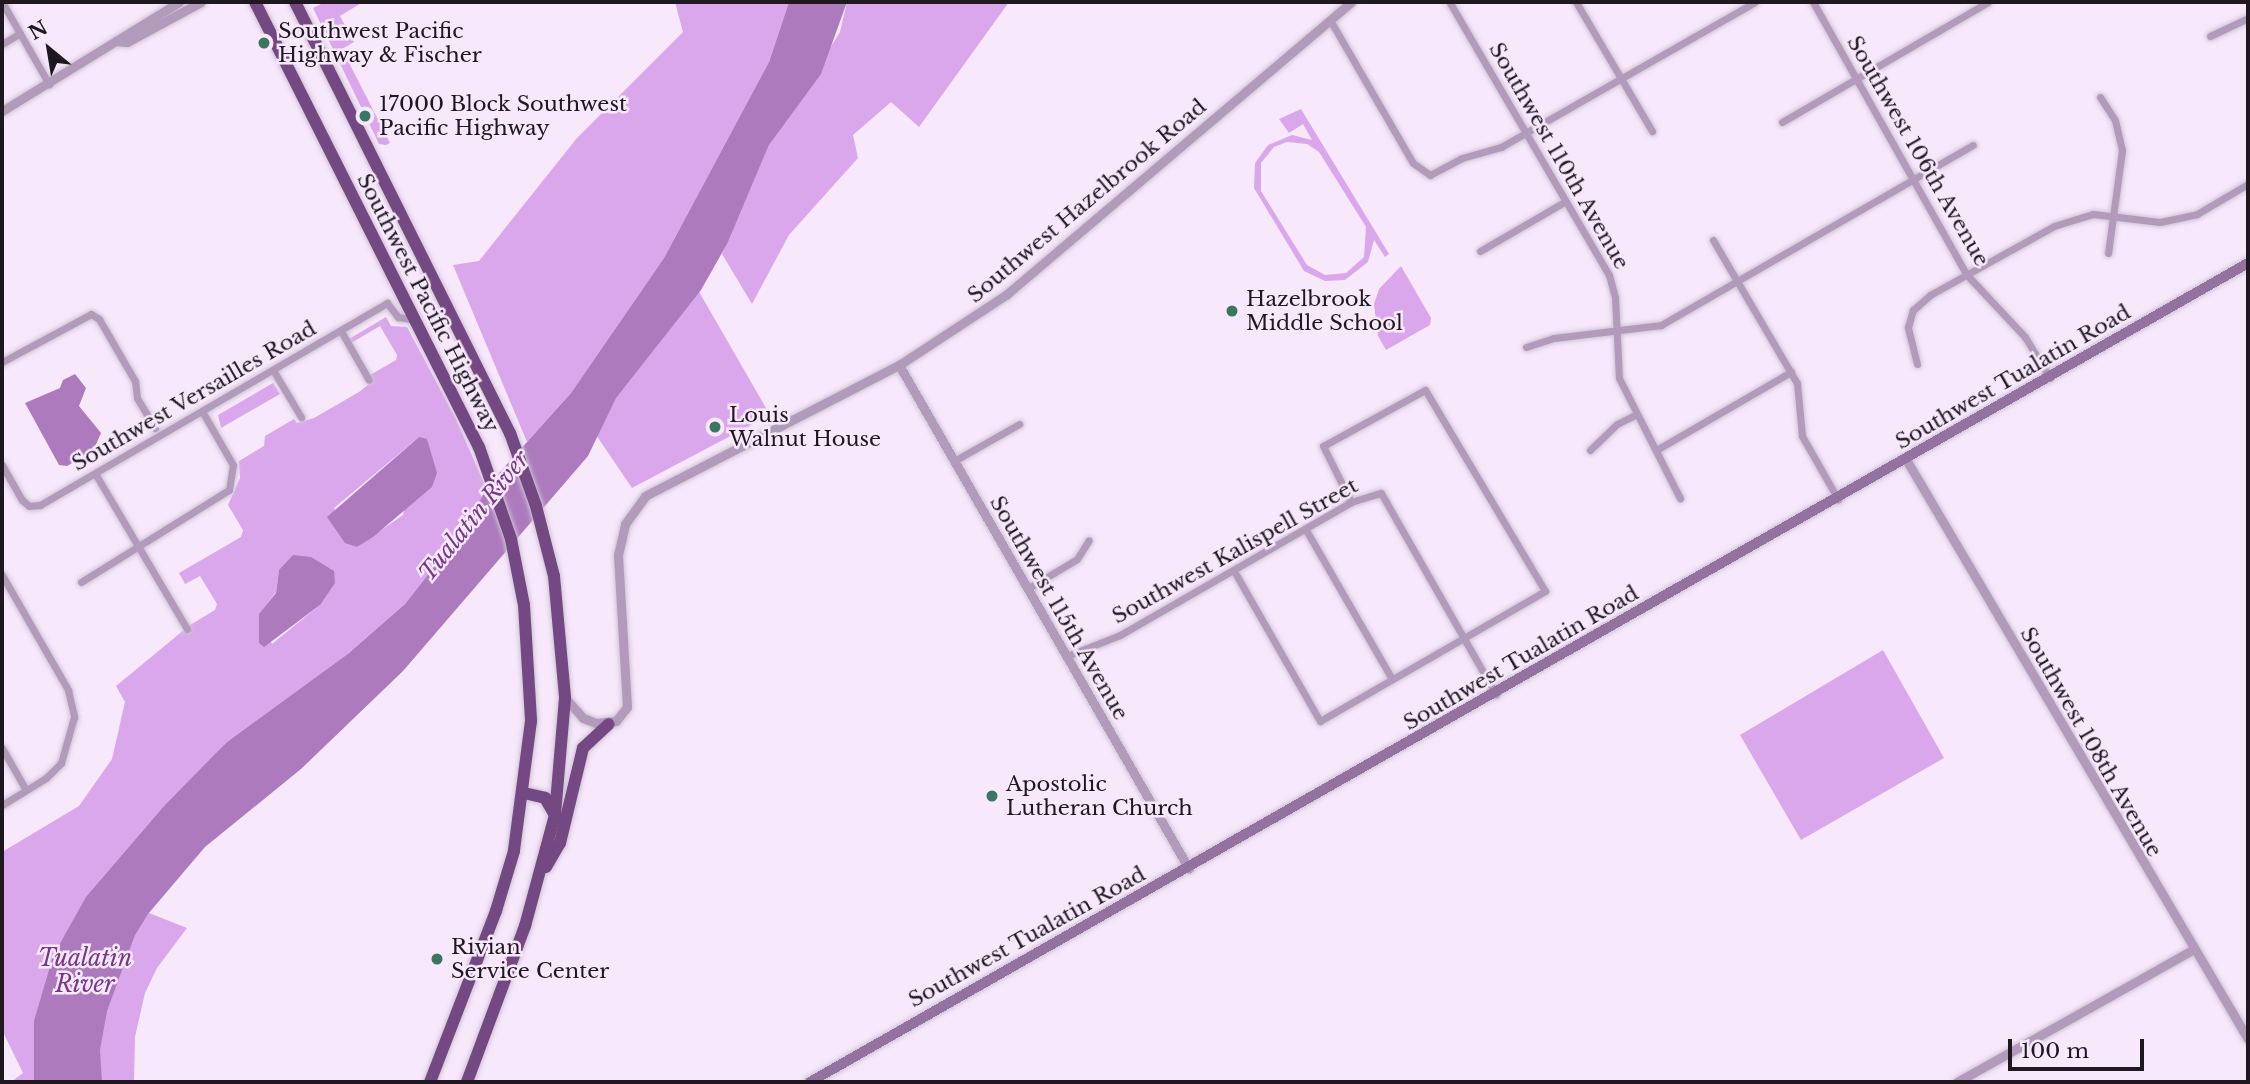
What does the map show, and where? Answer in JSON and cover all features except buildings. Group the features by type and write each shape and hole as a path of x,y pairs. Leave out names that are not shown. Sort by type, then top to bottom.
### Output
{"highway":[{"name":"Southwest Pacific Highway","path":"255,2 464,416 505,521 526,622 531,721 524,793 500,900 430,1082"},
{"name":"Southwest Pacific Highway","path":"300,4 492,394 526,473 554,576 565,698 555,815 542,873 467,1082"},
{"path":"542,873 560,843 583,748 609,724"},
{"path":"524,793 545,798 555,815"}],"main road":[{"name":"Southwest Tualatin Road","path":"810,1082 1070,931 1189,869 1907,461 2248,263"}],"street":[{"path":"2,2 49,84"},
{"path":"2,111 179,2"},
{"path":"116,41 127,42 201,2"},
{"name":"Southwest Hazelbrook Road","path":"609,724 625,712 628,699 618,555 633,509 665,483 899,365 1024,282 1351,2"},
{"path":"1576,2 1652,131"},
{"path":"1330,20 1413,163 1430,175 1462,158 1501,147 1755,2"},
{"name":"Southwest 106th Avenue","path":"1813,2 1967,275 2025,337 2050,378"},
{"path":"1782,122 1988,2"},
{"name":"Southwest 110th Avenue","path":"1450,3 1613,286 1619,378 1658,449 1680,498"},
{"path":"2210,36 2248,18"},
{"path":"2,44 20,33"},
{"path":"2100,97 2115,120 2122,150 2108,253"},
{"path":"1526,347 1554,338 1661,325 1973,145"},
{"path":"1917,365 1909,344 1913,310 1967,275 2072,218 2112,215 2168,221 2197,214 2248,184"},
{"path":"1480,251 1566,201"},
{"path":"1713,240 1791,372 1802,396 1802,436 1839,499"},
{"name":"Southwest Versailles Road","path":"2,466 29,506 40,505 96,475 387,303 398,317 415,320"},
{"path":"2,362 91,314 99,319 135,382 137,398 155,428"},
{"path":"341,331 369,380"},
{"name":"Southwest 115th Avenue","path":"899,365 1189,869"},
{"path":"273,370 301,417"},
{"path":"1658,449 1791,372"},
{"path":"1234,571 1320,721 1545,591 1425,390 1323,446 1351,502"},
{"path":"81,582 229,490 233,465 202,411"},
{"path":"1590,450 1617,424 1637,414"},
{"path":"954,461 1019,424"},
{"name":"Southwest 108th Avenue","path":"1907,461 2192,950 2248,1039"},
{"path":"96,475 187,629"},
{"name":"Southwest Kalispell Street","path":"1067,656 1120,635 1351,502 1381,493 1464,638"},
{"path":"1306,530 1392,679"},
{"path":"1027,589 1077,559 1089,540"},
{"path":"2,575 68,690 74,718 69,748 61,762 2,805"},
{"path":"1464,638 1496,695"},
{"path":"565,698 583,718 609,724"},
{"path":"2,748 26,790"},
{"path":"1957,1082 2192,950"}],"shaded area":[{"path":"325,2 363,2 340,16 354,42 342,49 390,143 386,145 379,144 313,8"},
{"path":"675,2 789,2 769,62 664,258 571,393 527,442 453,265 479,261 577,138 683,32"},
{"path":"847,2 1009,2 919,127 891,102 853,135 858,158 789,235 752,304 722,254 769,145 840,32"},
{"path":"1301,109 1389,254 1385,257 1374,240 1368,262 1345,280 1325,281 1304,271 1254,188 1255,163 1268,145 1292,135 1312,140 1303,124 1289,133 1279,119","holes":["1287,142 1307,144 1319,152 1366,227 1364,257 1346,273 1325,275 1307,265 1261,191 1261,163 1274,147"]},
{"path":"1401,266 1431,318 1430,325 1386,350 1378,336 1374,304 1379,289"},
{"path":"698,290 770,415 632,488 588,423"},
{"path":"386,317 391,326 407,327 456,419 487,490 456,539 405,604 349,653 227,742 137,839 34,1021 34,1082 11,1082 23,1073 2,1030 2,852 79,806 112,759 125,702 116,686 190,625 215,610 217,604 200,576 185,584 179,573 241,537 243,530 228,505 240,478 239,461 264,446 265,436 294,419 297,423 314,418 359,392 373,381 370,375 396,360 397,355 380,326 351,343 349,339","holes":["419,437 403,515 357,547 334,508","279,570 320,605 272,644 259,615 276,592"]},
{"path":"273,383 280,394 221,428 218,415"},
{"path":"1883,650 1944,758 1801,840 1740,735"},
{"path":"144,911 187,928 157,968 145,993 135,1037 134,1082 96,1082 102,1010"}],"water":[{"name":"Tualatin River","path":"789,2 847,2 821,74 769,145 727,244 701,290 616,398 588,456 403,671 301,769 205,847 148,914 135,935 107,1011 100,1050 102,1082 34,1082 34,1021 53,956 86,897 165,805 227,742 349,653 405,604 456,539 492,481 571,393 664,258 769,62"},
{"path":"75,374 86,388 79,406 101,433 93,451 67,466 59,465 25,403 60,388 63,380"},
{"path":"419,437 427,439 437,473 432,487 373,537 357,547 345,543 327,517"},
{"path":"293,555 311,557 334,571 335,583 320,605 264,647 259,643 259,614 276,593 279,570"}],"place":[{"name":"Southwest Pacific Highway & Fischer","path":"264,43"},
{"name":"17000 Block Southwest Pacific Highway","path":"365,116"},
{"name":"Hazelbrook Middle School","path":"1232,311"},
{"name":"Louis Walnut House","path":"715,427"},
{"name":"Apostolic Lutheran Church","path":"992,796"},
{"name":"Rivian Service Center","path":"437,959"}]}
